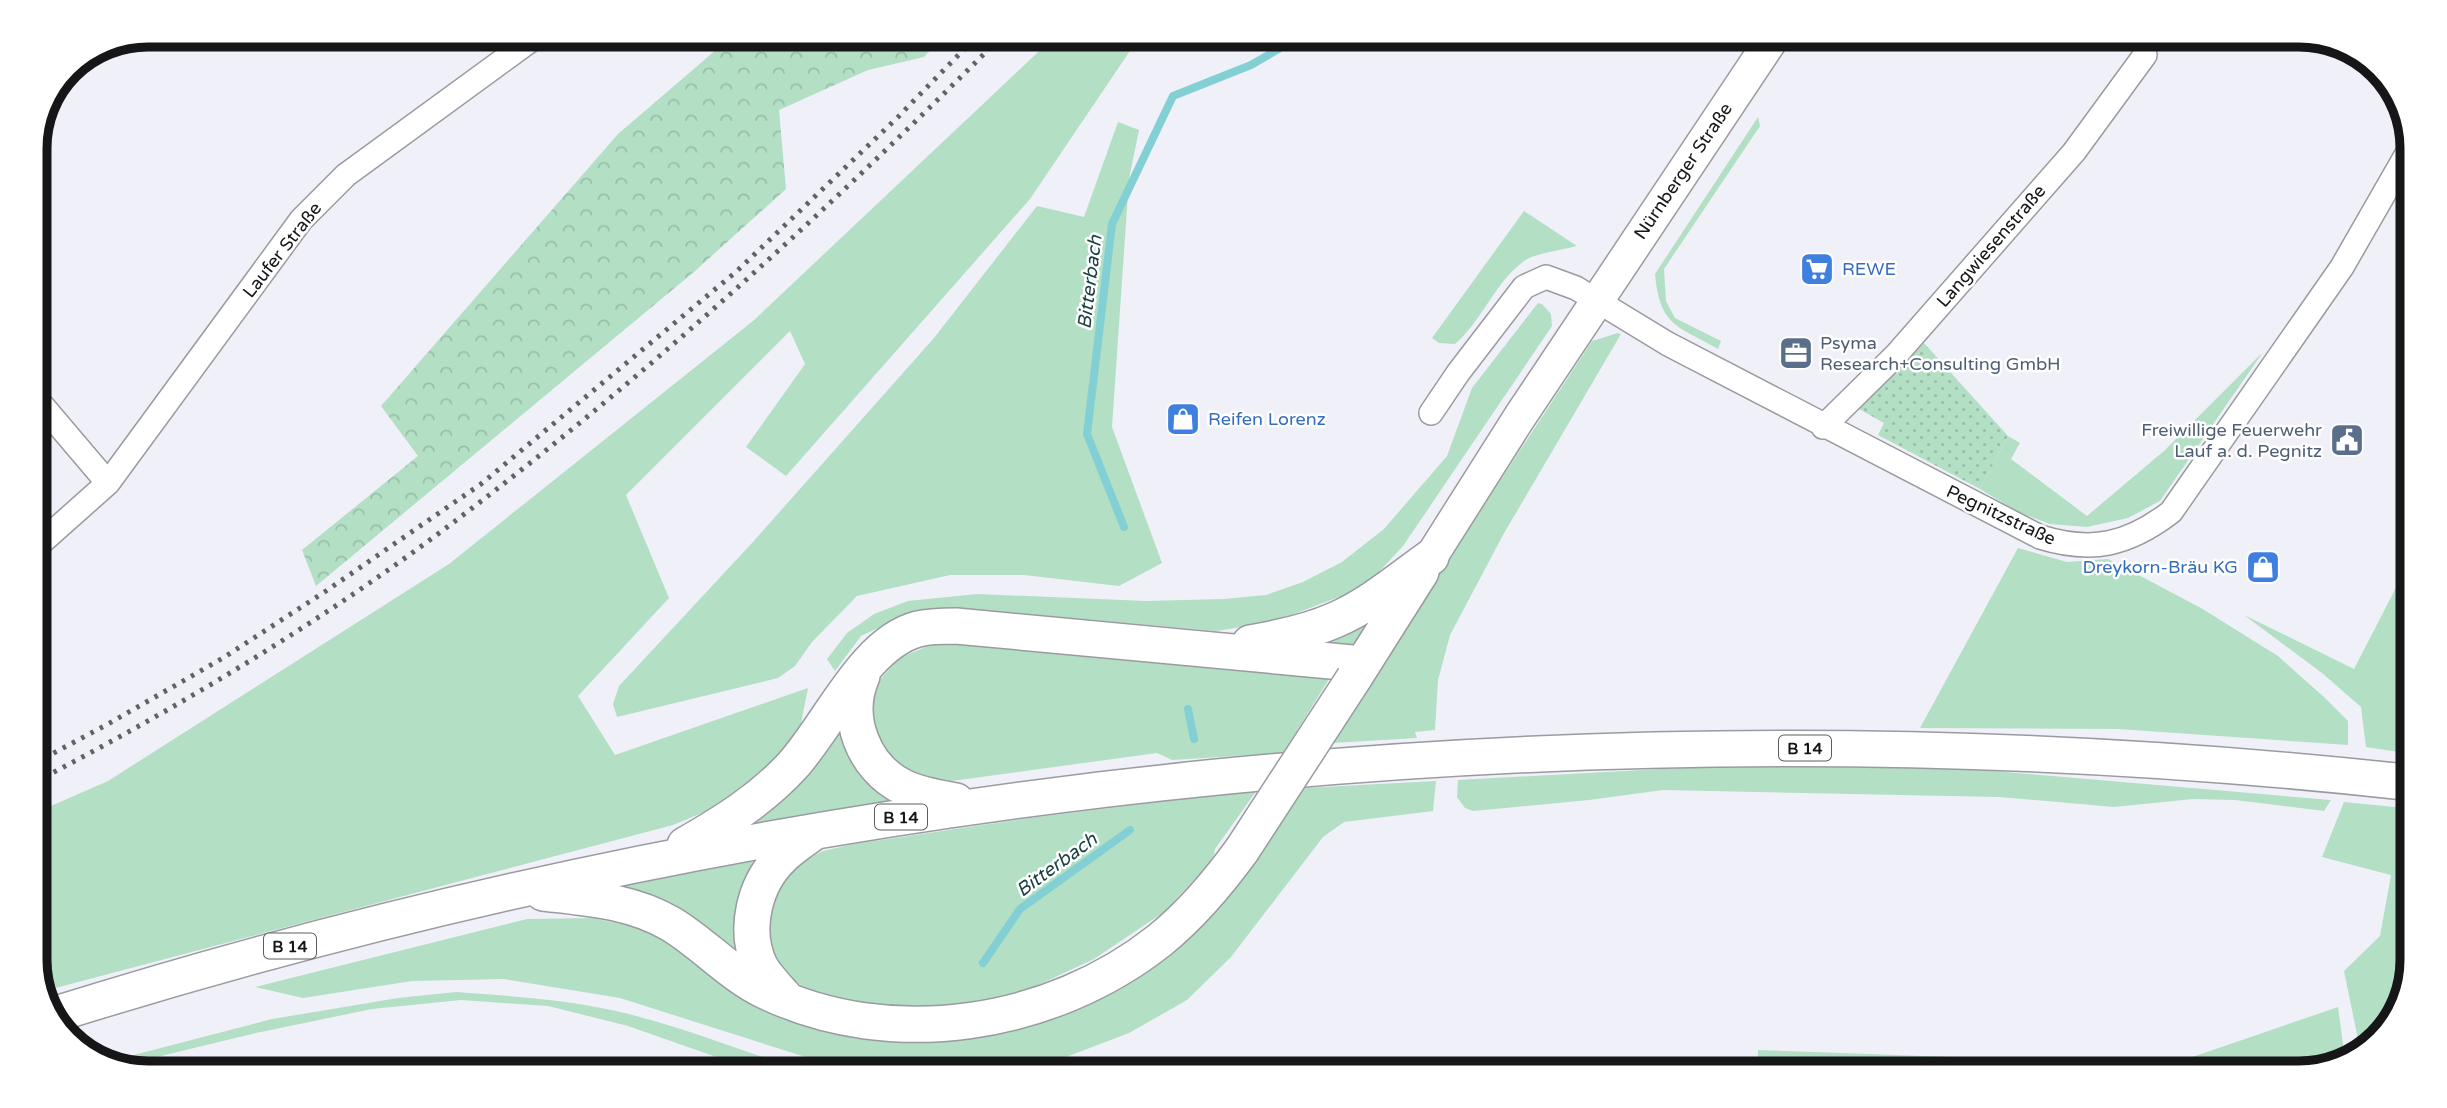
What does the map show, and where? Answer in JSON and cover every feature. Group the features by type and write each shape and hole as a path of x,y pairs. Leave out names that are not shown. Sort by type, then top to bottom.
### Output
{"main road":[{"name":"Nürnberger Straße","path":"1431,557 1519,418 1766,47"},
{"path":"1204,649 1281,637 1335,620 1381,593 1431,557"},
{"path":"515,890 588,898 645,912 670,924 745,980 789,1001 847,1017 907,1024 968,1021 1046,1003 1111,974 1161,939 1205,898 1242,850 1431,557"},
{"path":"663,858 754,802 812,742 874,656 900,636 918,629 936,626 1204,649 1359,671"},
{"path":"866,666 858,685 856,726 862,745 873,762 887,777 904,788 943,799 984,804"},
{"name":"B 14","path":"63,1012 365,926 663,858 984,804 1189,779 1487,755 1699,748 1818,748 1924,749 2122,758 2400,781"},
{"path":"789,1001 761,968 756,954 753,938 755,902 761,886 782,856 818,830"}],"street":[{"name":"Laufer Straße","path":"47,537 108,483 301,220 346,175 521,47"},
{"name":"Langwiesenstraße","path":"1823,427 1896,355 2074,152 2145,55"},
{"name":"Pegnitzstraße","path":"1597,301 1668,344 1823,427 2039,537 2063,544 2105,545 2147,530 2171,512 2342,267 2400,166"},
{"path":"1431,413 1524,287 1546,277 1576,288 1597,301"},
{"path":"47,411 108,483"}],"green space":[{"path":"719,47 933,47 924,57 868,70 779,110 786,189 695,271 316,586 302,550 418,456 381,406 618,134"},
{"path":"1044,47 1133,47 1030,199 786,476 746,447 805,364 790,331 626,495 669,598 578,696 615,755 808,688 798,738 733,800 673,825 52,989 47,966 47,808 108,781 449,564 753,321"},
{"path":"1758,117 1760,126 1664,269 1666,301 1675,318 1721,341 1718,349 1681,328 1666,314 1657,291 1655,274"},
{"path":"1118,122 1139,130 1129,179 1112,427 1162,563 1119,586 1024,575 950,575 857,596 812,642 795,666 778,678 617,717 613,704 619,686 752,543 934,338 1037,206 1084,217"},
{"path":"1524,211 1577,246 1524,261 1505,280 1465,335 1455,344 1439,343 1432,338"},
{"path":"1538,303 1551,314 1552,326 1403,546 1365,587 1273,622 1216,631 984,610 916,610 861,636 835,671 827,659 847,633 874,614 908,601 977,594 1146,601 1224,599 1266,595 1303,582 1342,562 1384,529 1447,456 1472,388"},
{"path":"1621,334 1503,535 1450,635 1438,680 1435,730 1415,732 1417,738 1332,743 1440,572 1592,341"},
{"path":"1924,343 2008,436 1980,489 1878,435 1884,423 1859,409"},
{"path":"2263,352 2160,501 2128,518 2087,527 2050,524 2018,512 1980,489 2008,436 2020,443 2011,459 2087,516 2164,451"},
{"path":"2018,548 2067,562 2108,559 2201,608 2278,656 2325,698 2348,721 2348,745 2118,729 1920,728"},
{"path":"2400,580 2400,752 2366,747 2361,707 2322,673 2244,615 2354,669"},
{"path":"1384,607 1352,649 1307,640"},
{"path":"961,642 1334,671 1283,753 1172,760 1157,753 937,783 910,779 878,753 870,705 878,682 899,658 931,645"},
{"path":"835,722 887,793 889,800 878,807 743,830"},
{"path":"1716,766 1958,768 2331,800 2324,811 2235,800 2193,799 2114,807 1999,797 1663,790 1473,811 1465,808 1457,797 1458,780"},
{"path":"1436,781 1433,811 1344,822 1323,837 1231,957 1187,1000 1129,1033 1056,1061 818,1061 620,998 504,979 412,981 303,998 255,987 527,919 592,918 636,927 675,946 742,999 776,1015 833,1031 889,1040 943,1042 1021,1028 1128,984 1213,913 1260,854 1304,788"},
{"path":"1257,790 1204,869 1164,912 1094,959 1025,991 953,1007 880,1008 803,991 782,972 769,951 769,892 788,868 823,851 1037,817"},
{"path":"2344,802 2400,808 2398,979 2386,1010 2358,1041 2344,971 2380,936 2391,875 2322,857"},
{"path":"751,861 757,868 745,963 621,892 621,885"},
{"path":"456,992 596,1007 682,1030 773,1061 728,1061 628,1026 548,1006 461,1000 372,1009 143,1060 124,1057 272,1019 398,998"},
{"path":"2338,1007 2344,1050 2337,1053 2298,1061 2181,1061"},
{"path":"1758,1050 2059,1061 1758,1061"}],"waterway":[{"name":"Bitterbach","path":"1124,527 1087,434 1112,224 1173,96 1251,65 1282,47"},
{"name":"Bitterbach","path":"1188,709 1194,739"},
{"name":"Bitterbach","path":"983,963 1020,909 1130,830"}],"railway":[{"path":"47,757 223,658 481,484 737,271 898,117 966,47"},
{"path":"47,776 185,700 282,641 377,578 500,487 648,366 721,302 932,106 991,47"}],"place":[{"name":"REWE","path":"1817,269"},
{"name":"Psyma Research+Consulting GmbH","path":"1796,353"},
{"name":"Reifen Lorenz","path":"1183,419"},
{"name":"Freiwillige Feuerwehr Lauf a. d. Pegnitz","path":"2347,440"},
{"name":"Dreykorn-Bräu KG","path":"2263,567"}]}
